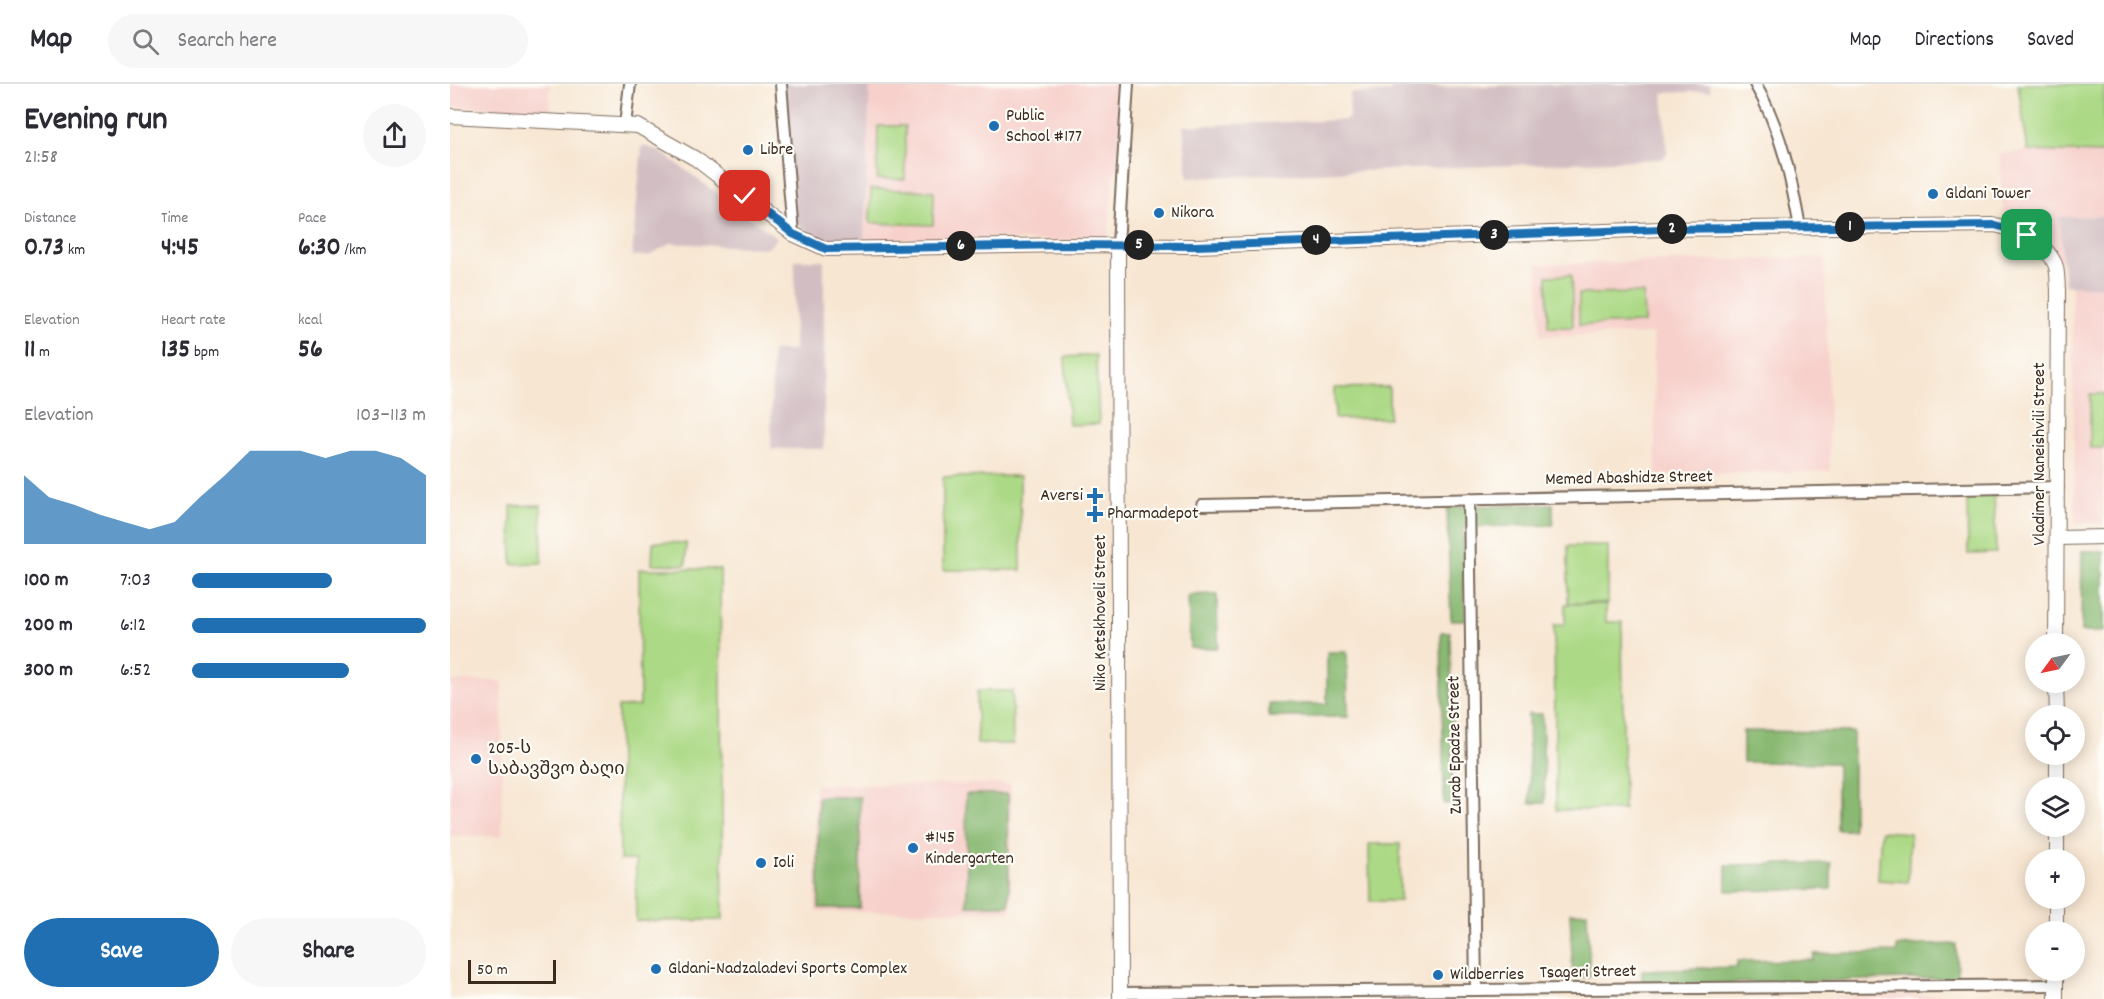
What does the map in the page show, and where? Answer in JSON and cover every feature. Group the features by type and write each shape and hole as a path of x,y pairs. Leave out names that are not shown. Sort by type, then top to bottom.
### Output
{"street":[{"path":"625,125 630,84"},
{"path":"781,84 793,234"},
{"name":"Niko Ketskhoveli Street","path":"1120,996 1118,245 1128,84"},
{"path":"450,116 638,126 696,159 793,234 826,249 1196,246 1662,229 1800,228 1790,172 1769,108 1755,84"},
{"name":"Vladimer Naneishvili Street","path":"1800,228 1995,225 2027,235 2040,244 2055,264 2058,289 2056,633"},
{"name":"Memed Abashidze Street","path":"1202,505 2058,487"},
{"name":"Zurab Epadze Street","path":"1469,499 1474,993"},
{"path":"2058,538 2104,537"},
{"name":"Tsageri Street","path":"1120,996 2056,992"}],"shaded area":[{"path":"450,84 550,84 551,110 450,107"},
{"path":"784,84 870,84 864,239 819,239 796,222"},
{"name":"Public School #177","path":"870,84 1119,84 1119,168 1114,176 1108,236 1100,241 864,239"},
{"path":"1709,84 1711,91 1663,93 1667,154 1662,159 1188,178 1183,126 1344,120 1349,118 1350,93 1390,92 1391,88"},
{"path":"642,145 660,151 777,238 768,248 671,243 648,256 632,256"},
{"path":"2028,151 2104,153 2104,216 2059,217 2063,264 2039,238 2004,221 2000,154"},
{"path":"2104,216 2104,287 2065,285 2059,217"},
{"path":"1825,258 1830,471 1656,475 1653,334 1540,336 1538,264"},
{"path":"795,260 824,260 824,449 771,449 772,351 794,351"},
{"path":"2072,286 2104,287 2104,523 2075,523"},
{"name":"205-ს საბავშვო ბაღი","path":"450,681 502,681 502,836 450,836"},
{"name":"#145 Kindergarten","path":"1011,784 1011,911 816,912 815,785"},
{"path":"2033,993 2033,999 1835,999 1835,997"}],"green space":[{"path":"2018,84 2104,84 2104,153 2028,151"},
{"path":"878,126 905,126 905,179 877,179"},
{"path":"871,189 934,191 933,225 870,223"},
{"path":"1571,275 1573,327 1548,327 1547,276"},
{"path":"1643,293 1644,323 1579,325 1579,294"},
{"path":"1096,355 1099,424 1069,425 1065,357"},
{"path":"1389,387 1389,418 1335,419 1334,388"},
{"path":"2090,394 2104,394 2104,448 2090,448"},
{"path":"1020,476 1021,570 943,570 943,477"},
{"path":"1994,493 1996,553 1968,554 1967,494"},
{"path":"1553,504 1553,525 1463,527 1465,620 1451,620 1447,507"},
{"path":"541,505 542,563 512,564 511,506"},
{"path":"653,542 686,543 686,565 652,564"},
{"path":"1568,546 1608,546 1608,603 1568,603"},
{"path":"2082,551 2104,551 2104,632 2081,632"},
{"path":"639,569 720,569 723,920 636,921 636,860 620,860 618,707 640,706"},
{"path":"1217,594 1218,648 1190,648 1188,595"},
{"path":"1565,604 1606,604 1606,622 1622,622 1624,810 1556,810 1554,625 1565,625"},
{"path":"1441,632 1450,632 1453,803 1444,804"},
{"path":"1327,652 1347,652 1348,717 1269,717 1269,704 1327,704"},
{"path":"977,691 1012,691 1013,744 977,744"},
{"path":"1528,714 1542,714 1545,803 1530,803"},
{"path":"1743,731 1853,732 1853,830 1837,830 1837,763 1743,762"},
{"path":"966,794 1008,794 1009,905 967,905"},
{"path":"818,797 860,797 860,908 819,908"},
{"path":"1881,831 1910,833 1908,882 1878,880"},
{"path":"1369,844 1400,844 1400,901 1370,901"},
{"path":"1831,863 1831,889 1726,891 1726,865"},
{"path":"1587,912 1590,977 1573,978 1570,913"},
{"path":"1956,944 1957,978 1642,985 1642,970 1737,967 1737,961 1813,960 1814,954 1897,952 1897,946"}],"place":[{"name":"Public School #177","path":"994,126"},
{"name":"Libre","path":"748,150"},
{"name":"Gldani Tower","path":"1933,194"},
{"name":"Nikora","path":"1159,213"},
{"name":"Aversi","path":"1095,496"},
{"name":"Pharmadepot","path":"1095,514"},
{"name":"205-ს საბავშვო ბაღი","path":"476,759"},
{"name":"#145 Kindergarten","path":"913,848"},
{"name":"Ioli","path":"761,863"},
{"name":"Gldani-Nadzaladevi Sports Complex","path":"656,969"},
{"name":"Wildberries","path":"1438,975"}],"route":[{"path":"745,196 793,234 826,249 1065,245 1196,246 1309,240 1662,229 1995,225 2027,235"}]}
